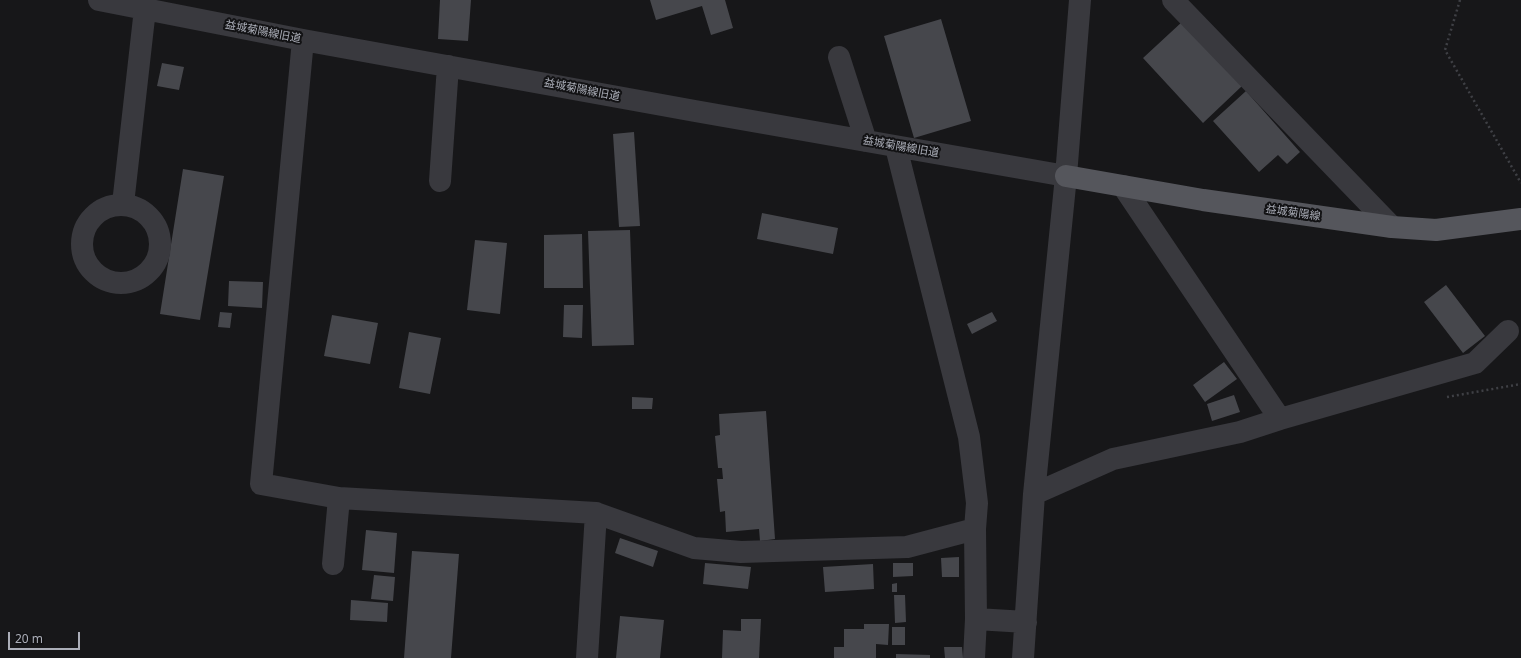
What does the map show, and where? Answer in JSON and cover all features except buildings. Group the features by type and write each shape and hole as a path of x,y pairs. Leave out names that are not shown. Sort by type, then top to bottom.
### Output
{"main road":[{"name":"益城菊陽線","path":"1066,176 1211,201 1392,227 1436,230 1521,219"}],"street":[{"name":"益城菊陽線旧道","path":"99,0 303,40 896,147 1066,176"},
{"path":"1023,658 1034,494 1066,176 1080,0"},
{"path":"1173,0 1392,227"},
{"path":"123,204 145,9"},
{"path":"303,40 261,484 339,498 596,513 694,548 741,552 907,547 975,529"},
{"path":"839,57 866,141"},
{"path":"440,181 448,66"},
{"path":"896,147 969,437 977,503 975,529 976,619 974,658"},
{"path":"1123,186 1280,419"},
{"path":"1034,494 1113,459 1240,432 1280,419 1475,363 1508,331"},
{"path":"333,564 339,498"},
{"path":"587,658 596,513"},
{"path":"976,619 1026,622"}],"path":[{"path":"1460,0 1445,50 1521,184"}]}
